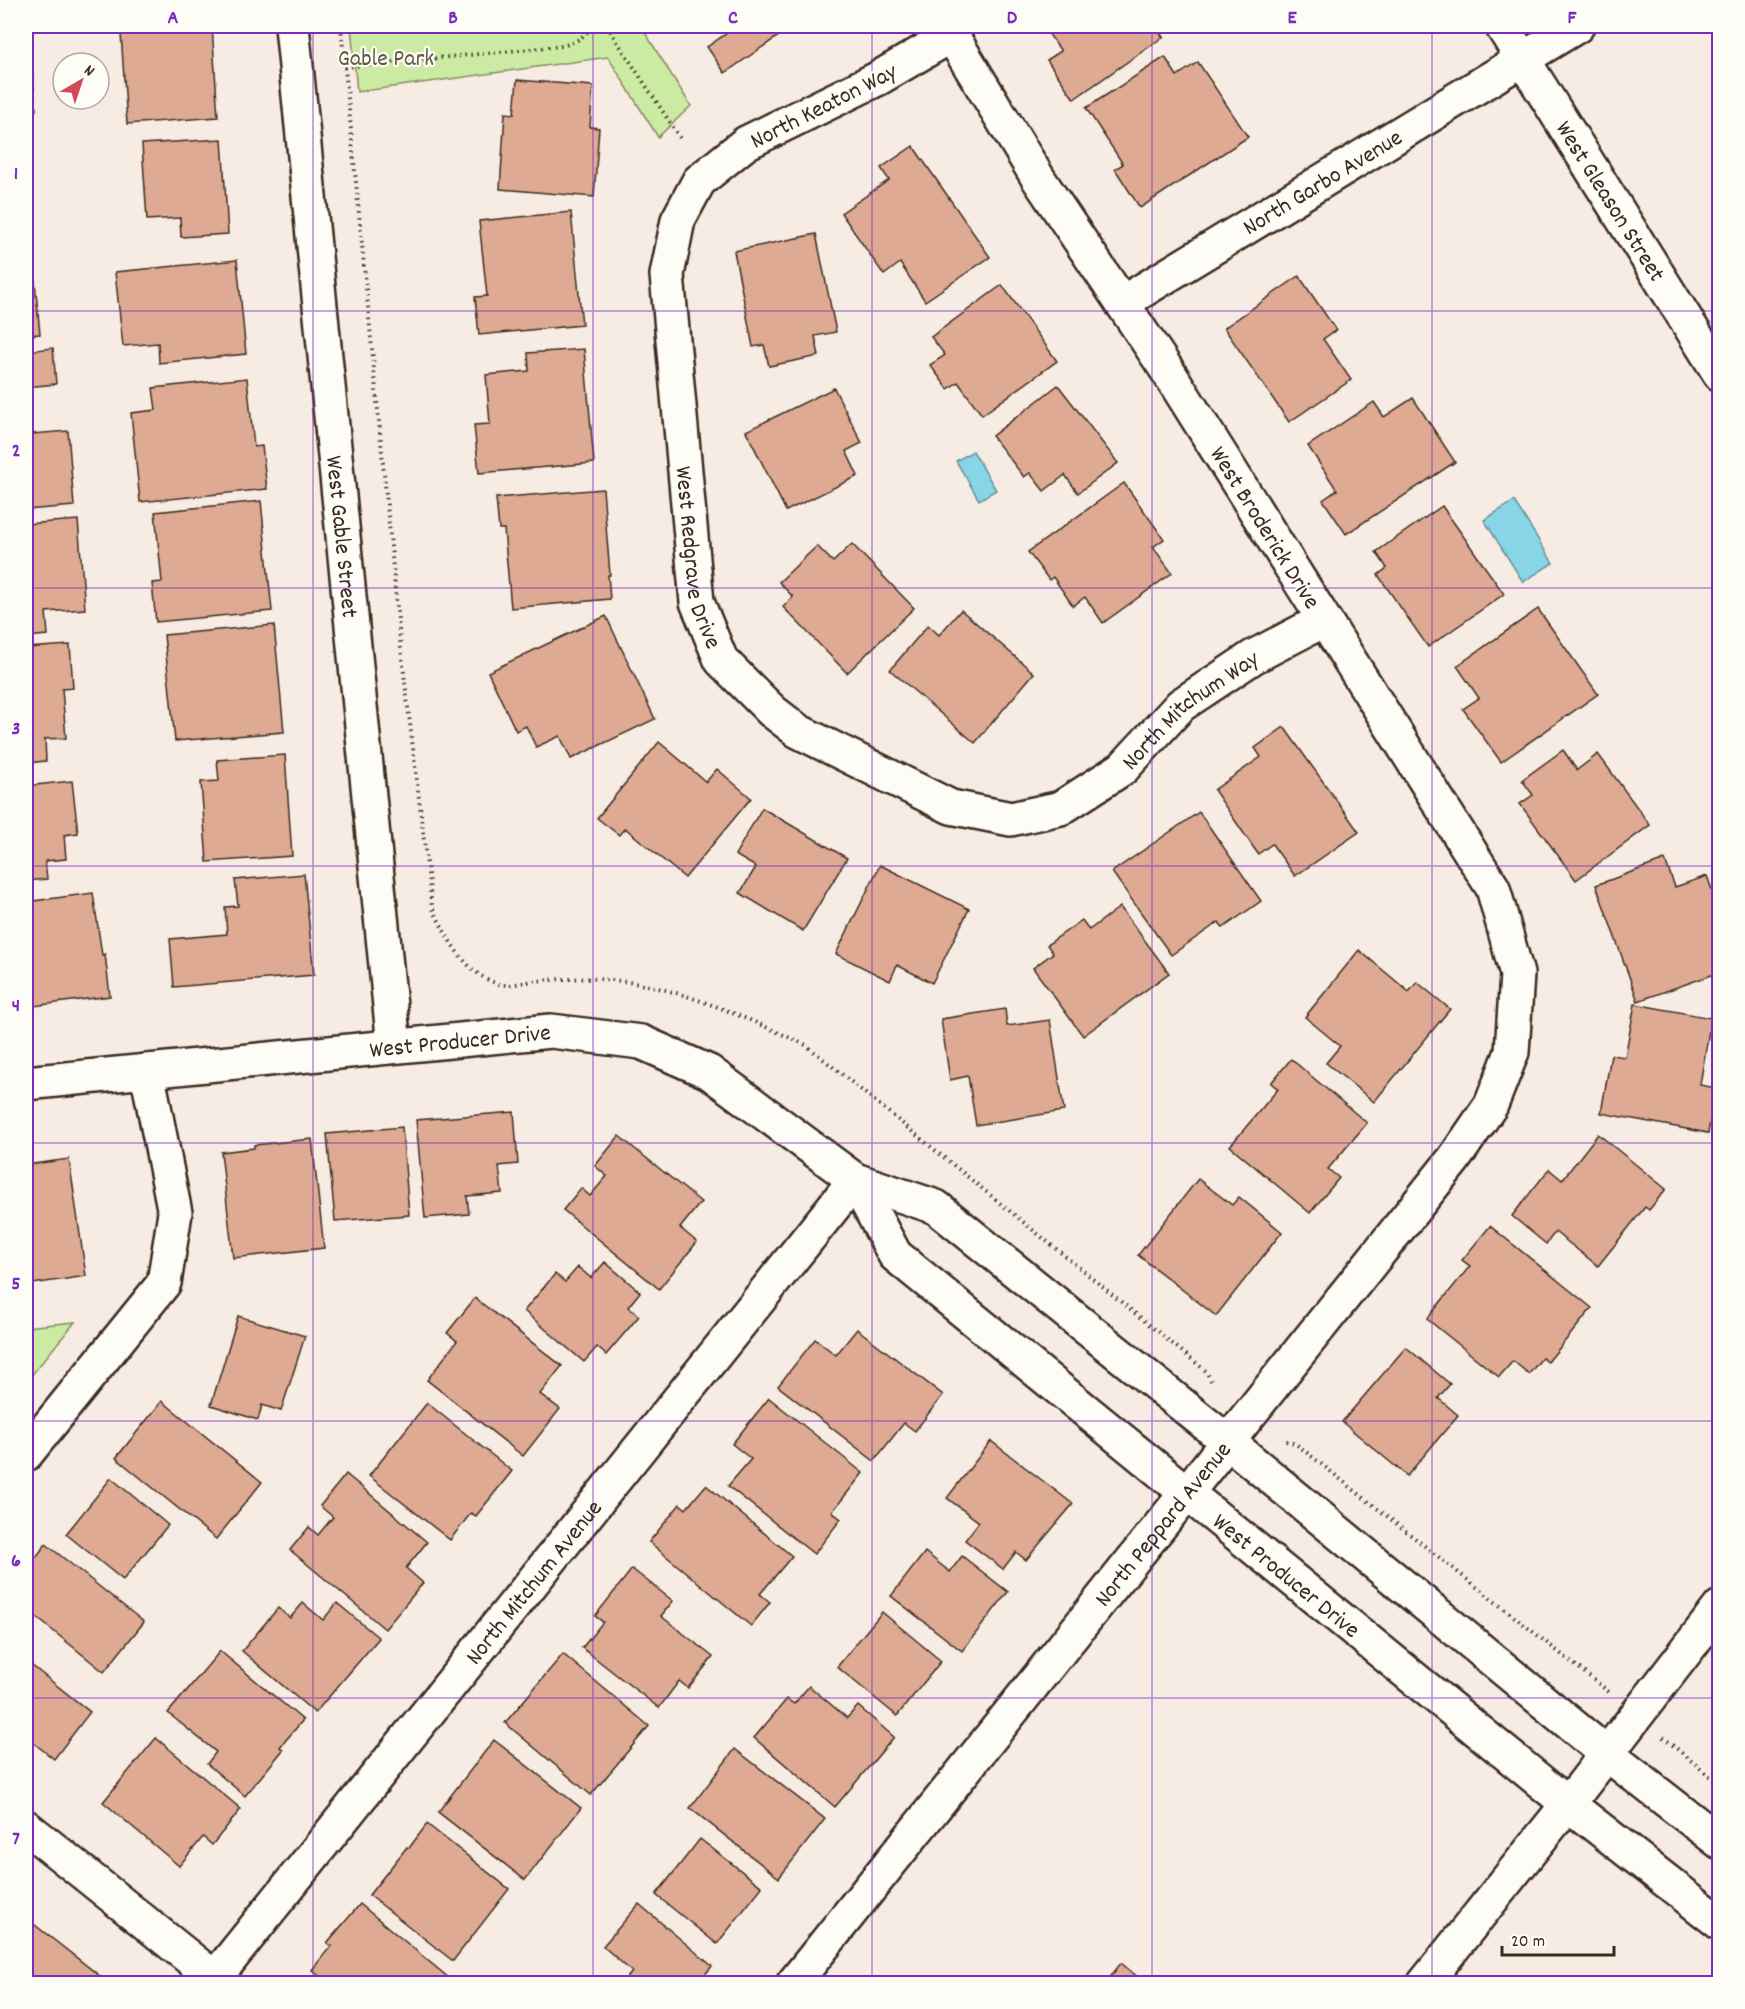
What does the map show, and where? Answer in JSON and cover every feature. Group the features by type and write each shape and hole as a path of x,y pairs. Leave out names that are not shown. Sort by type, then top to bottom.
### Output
{"street":[{"name":"West Gable Street","path":"292,26 394,1046"},
{"name":"West Gleason Street","path":"1502,26 1719,374"},
{"path":"1522,59 1576,26"},
{"name":"North Keaton Way","path":"699,181 746,143 877,79 949,30"},
{"name":"West Broderick Drive","path":"949,30 1038,178 1169,373 1493,888 1517,974 1512,1052"},
{"name":"North Garbo Avenue","path":"1122,303 1522,59"},
{"name":"West Redgrave Drive","path":"699,181 678,220 667,275 697,602 721,660 771,711 798,731 951,807 1011,819 1061,808"},
{"name":"North Mitchum Way","path":"1061,808 1123,768 1181,705 1253,657 1324,620"},
{"name":"West Producer Drive","path":"26,1083 551,1031 642,1042 709,1072 855,1180 936,1207 1227,1441 1607,1754 1719,1842"},
{"name":"North Peppard Avenue","path":"793,1983 1454,1159 1491,1105 1512,1052"},
{"path":"26,1455 164,1282 175,1213 147,1071"},
{"name":"West Producer Drive","path":"855,1180 895,1255 1568,1804 1719,1923"},
{"name":"North Mitchum Avenue","path":"216,1981 855,1180"},
{"path":"1424,1983 1568,1804 1719,1607"},
{"path":"26,1827 216,1981"}],"path":[{"path":"341,26 400,640 429,884 432,907 450,943 470,967 500,984 573,978 613,980 674,992 748,1018 806,1045 1206,1371"},
{"path":"345,67 562,46 575,42 586,34 591,26"},
{"path":"607,26 682,141"},
{"path":"1296,1444 1637,1715 1719,1785"}],"green space":[{"name":"Gable Park","path":"351,26 641,26 691,106 658,137 608,57 357,92"},
{"path":"75,1322 26,1382 26,1327"}],"water":[{"path":"973,451 996,490 979,500 956,461"},
{"path":"1514,501 1553,563 1523,582 1484,520"}],"building":[{"path":"26,26 28,26 36,110 26,111"},
{"path":"150,26 212,26 218,117 127,124 121,33 150,31"},
{"path":"721,26 793,26 725,73 707,47 727,33"},
{"path":"1043,26 1155,26 1163,37 1074,99 1047,60 1061,51"},
{"path":"1165,57 1177,76 1198,62 1248,137 1140,208 1115,169 1123,164 1086,108"},
{"path":"517,80 593,86 590,127 599,128 594,197 500,189 505,113 514,114"},
{"path":"222,139 228,234 181,237 180,218 147,220 142,144"},
{"path":"913,146 990,257 925,301 900,263 884,275 841,213 889,180 881,168"},
{"path":"571,212 582,325 479,335 475,297 487,296 479,221"},
{"path":"816,234 836,332 815,336 819,356 769,366 764,345 753,347 734,251"},
{"path":"237,260 246,354 159,363 158,343 123,346 115,272"},
{"path":"34,271 40,334 28,335 29,351 53,348 56,384 26,387 26,272"},
{"path":"1299,276 1336,330 1323,339 1351,380 1289,422 1224,328"},
{"path":"1002,285 1057,361 982,415 958,382 948,389 930,365 945,355 931,337"},
{"path":"584,349 594,463 479,473 474,425 490,424 486,375 529,371 528,353"},
{"path":"247,378 254,447 262,446 267,489 140,502 131,413 156,410 153,388"},
{"path":"1058,385 1118,463 1078,493 1065,475 1044,491 1030,473 1024,477 992,436"},
{"path":"834,388 862,443 846,451 858,476 786,511 746,431"},
{"path":"1413,398 1455,462 1346,534 1323,500 1337,490 1308,446 1374,402 1384,417"},
{"path":"30,415 32,434 68,431 74,506 26,510 26,416"},
{"path":"1124,483 1164,539 1153,547 1172,573 1103,623 1085,597 1073,606 1053,577 1049,580 1028,552"},
{"path":"603,489 610,599 511,608 504,529 499,529 496,498"},
{"path":"261,501 272,611 156,622 152,583 162,582 155,512"},
{"path":"1442,506 1504,594 1428,647 1378,575 1387,568 1376,552"},
{"path":"78,520 85,609 46,612 48,635 26,637 26,524"},
{"path":"852,544 914,608 847,673 783,607 793,597 779,582 817,546 833,562"},
{"path":"1538,609 1598,694 1501,762 1463,709 1479,698 1457,666"},
{"path":"961,610 1034,673 975,743 890,670 928,625 939,635"},
{"path":"606,616 655,719 571,759 560,736 536,747 526,726 516,731 488,672"},
{"path":"274,625 284,732 175,741 164,635"},
{"path":"70,645 73,688 62,689 66,738 45,739 46,761 26,763 26,648"},
{"path":"1284,727 1359,832 1295,876 1272,844 1258,854 1214,790 1261,757 1255,748"},
{"path":"659,742 706,782 717,769 751,798 685,878 625,828 619,835 597,818"},
{"path":"1563,750 1577,770 1598,754 1650,825 1576,880 1520,804 1533,795 1522,780"},
{"path":"285,755 292,856 207,862 201,782 219,781 217,760"},
{"path":"72,781 78,833 64,835 66,859 45,861 47,879 26,881 26,786"},
{"path":"762,808 847,858 803,931 740,893 756,867 735,855"},
{"path":"1199,812 1261,901 1223,928 1219,922 1171,955 1112,872"},
{"path":"1665,860 1675,887 1707,876 1720,912 1720,972 1638,1001 1596,885"},
{"path":"880,865 969,909 932,983 897,965 890,981 836,954"},
{"path":"304,874 314,975 174,987 170,939 227,934 225,907 238,906 235,880"},
{"path":"93,893 102,955 105,954 110,996 26,1007 26,902"},
{"path":"1120,907 1169,973 1083,1036 1033,968 1053,953 1047,945 1082,920 1089,930"},
{"path":"1359,950 1409,992 1417,982 1450,1009 1374,1102 1326,1063 1340,1046 1305,1017"},
{"path":"1635,1004 1711,1018 1700,1085 1716,1088 1708,1133 1601,1113 1611,1055 1625,1057"},
{"path":"1005,1009 1007,1026 1050,1020 1064,1111 976,1125 968,1076 950,1080 941,1019"},
{"path":"1291,1059 1367,1123 1328,1169 1339,1178 1310,1213 1230,1146 1278,1089 1271,1083"},
{"path":"514,1112 518,1164 499,1166 502,1193 467,1196 469,1214 425,1218 416,1120"},
{"path":"402,1127 409,1215 335,1221 327,1134"},
{"path":"1598,1134 1666,1189 1649,1210 1645,1207 1598,1266 1555,1232 1546,1244 1512,1216 1549,1169 1562,1180"},
{"path":"619,1136 701,1202 680,1228 697,1242 659,1289 563,1210 581,1188 590,1196 607,1176 595,1166"},
{"path":"312,1139 324,1248 233,1258 221,1152 254,1148 254,1145"},
{"path":"69,1159 86,1276 26,1285 26,1165"},
{"path":"1198,1179 1232,1205 1239,1197 1282,1232 1216,1316 1138,1255"},
{"path":"1490,1226 1592,1308 1548,1362 1542,1358 1529,1374 1513,1361 1499,1377 1427,1319 1470,1266 1462,1260"},
{"path":"605,1262 640,1292 628,1307 639,1316 606,1355 597,1347 584,1362 524,1311 555,1274 565,1282 578,1267 591,1278"},
{"path":"475,1298 562,1366 540,1394 560,1409 523,1456 427,1380 457,1341 447,1333"},
{"path":"238,1316 305,1336 281,1411 262,1405 258,1420 211,1405"},
{"path":"857,1329 943,1395 915,1431 904,1423 874,1461 778,1386 815,1339 836,1355"},
{"path":"1406,1347 1450,1384 1438,1398 1458,1415 1407,1476 1342,1422"},
{"path":"769,1398 863,1473 832,1512 841,1519 814,1554 728,1486 751,1459 732,1444"},
{"path":"162,1401 262,1482 216,1539 116,1458"},
{"path":"427,1403 512,1471 476,1516 471,1513 450,1540 369,1476"},
{"path":"991,1441 1073,1504 1026,1560 1016,1552 1003,1569 965,1540 979,1522 947,1498"},
{"path":"346,1474 427,1542 406,1568 423,1583 385,1629 290,1550 309,1527 318,1535 333,1517 320,1506"},
{"path":"111,1478 168,1525 123,1580 66,1534"},
{"path":"706,1485 792,1556 760,1594 770,1602 751,1626 649,1542 680,1504 686,1509"},
{"path":"46,1544 144,1622 104,1672 26,1609 26,1570"},
{"path":"925,1552 950,1572 962,1556 1008,1592 962,1651 891,1596"},
{"path":"632,1569 673,1601 661,1616 713,1657 688,1688 679,1681 659,1708 582,1648 603,1622 595,1616"},
{"path":"303,1603 323,1620 337,1603 379,1638 315,1713 242,1651 278,1608 290,1618"},
{"path":"882,1612 941,1661 897,1716 837,1667"},
{"path":"220,1651 303,1720 280,1747 283,1750 245,1796 207,1764 216,1752 168,1713"},
{"path":"563,1654 649,1726 591,1795 505,1723"},
{"path":"26,1661 90,1712 54,1759 26,1737"},
{"path":"809,1686 847,1718 858,1706 894,1737 835,1807 754,1738 787,1699 794,1704"},
{"path":"156,1738 241,1809 212,1845 203,1837 179,1866 103,1802"},
{"path":"494,1740 581,1808 525,1880 438,1812"},
{"path":"735,1749 825,1819 779,1878 690,1808"},
{"path":"427,1824 509,1889 453,1961 369,1895"},
{"path":"700,1839 762,1887 717,1944 656,1895"},
{"path":"360,1904 456,1984 329,1984 312,1970 331,1946 327,1943"},
{"path":"639,1904 712,1966 697,1984 622,1984 632,1972 603,1946"},
{"path":"26,1918 101,1977 96,1984 26,1984"},
{"path":"1121,1963 1146,1984 1105,1984"}]}
